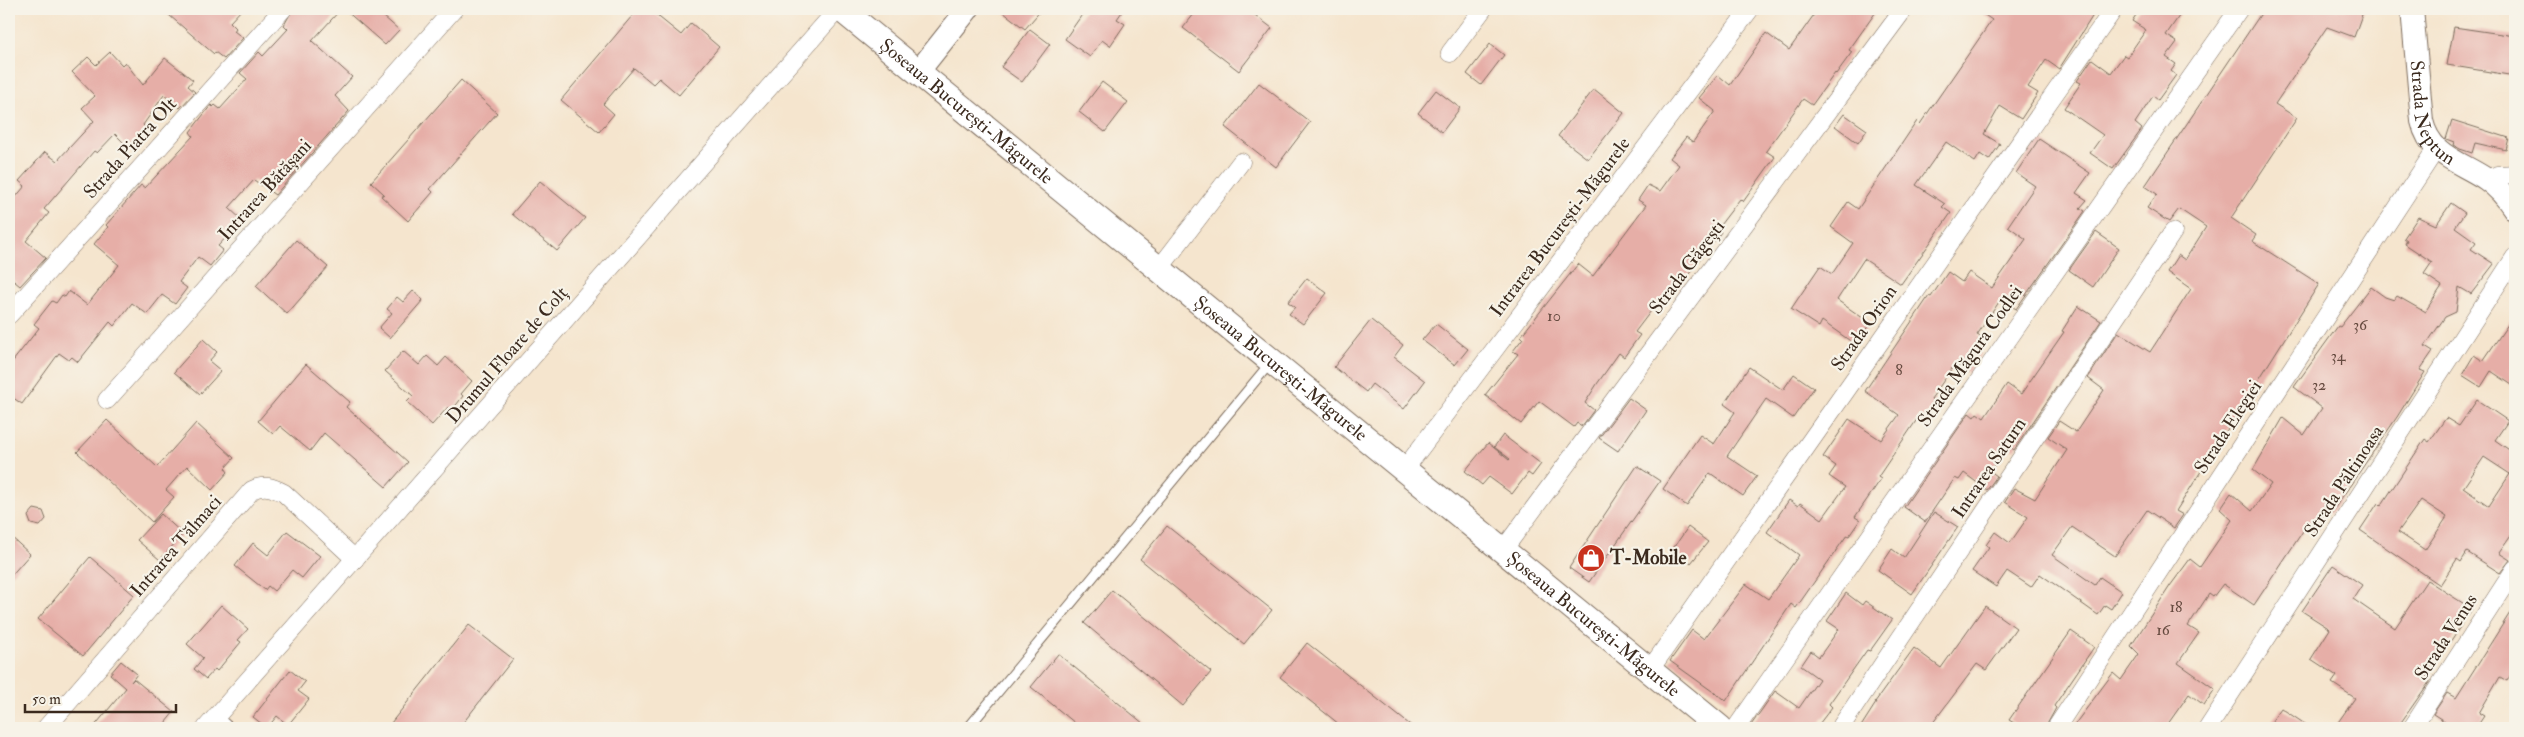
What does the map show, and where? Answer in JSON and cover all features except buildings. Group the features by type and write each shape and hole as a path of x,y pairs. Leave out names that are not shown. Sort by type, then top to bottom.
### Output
{"main road":[{"name":"Șoseaua București-Măgurele","path":"839,9 1720,728"}],"street":[{"name":"Strada Piatra Olt","path":"9,315 283,9"},
{"name":"Intrarea Bătășani","path":"107,400 454,9"},
{"name":"Drumul Floare de Colț","path":"211,722 839,9"},
{"path":"918,72 968,9"},
{"path":"1450,53 1483,9"},
{"name":"Intrarea București-Măgurele","path":"1404,470 1750,9"},
{"name":"Strada Găgești","path":"1503,550 1904,9"},
{"name":"Strada Orion","path":"1649,671 2114,9"},
{"name":"Strada Măgura Codlei","path":"1736,728 2239,9"},
{"name":"Strada Neptun","path":"2412,9 2422,120 2428,138 2436,149 2486,179 2499,190 2515,210"},
{"name":"Strada Elegiei","path":"2056,728 2436,149"},
{"path":"1159,269 1241,162"},
{"path":"2486,179 2498,175 2515,174"},
{"name":"Intrarea Saturn","path":"1840,728 2173,232"},
{"name":"Strada Păltinoasa","path":"2208,728 2515,257"},
{"name":"Intrarea Tălmaci","path":"46,728 252,490 261,486 271,487 284,493 355,559"},
{"name":"Strada Venus","path":"2412,728 2515,569"}],"lane":[{"path":"968,728 1272,362"},
{"path":"211,722 230,728"}],"place":[{"name":"T-Mobile","path":"1591,558"}]}
